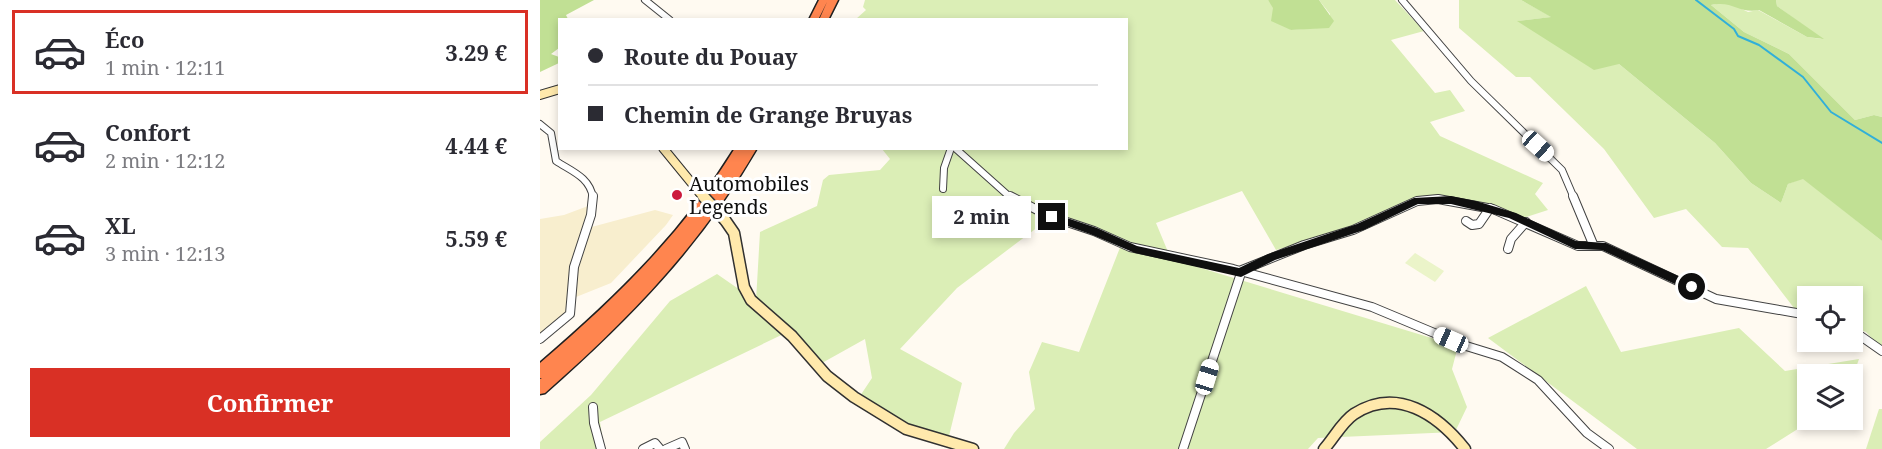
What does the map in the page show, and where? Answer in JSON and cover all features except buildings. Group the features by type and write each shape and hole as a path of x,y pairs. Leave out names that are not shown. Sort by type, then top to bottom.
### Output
{"highway":[{"path":"814,18 824,0"},
{"path":"824,18 833,0"},
{"path":"540,372 609,313 663,257 712,195 740,150"},
{"path":"540,388 619,318 675,258 720,201 751,150"}],"main road":[{"path":"540,95 558,90"},
{"path":"665,150 734,233 744,287 751,300 792,336 827,376 848,393 906,429 948,445 973,449"},
{"path":"1324,449 1354,415 1364,409 1388,403 1402,403 1427,411 1447,426 1465,449"}],"street":[{"path":"645,0 667,18"},
{"path":"1402,0 1470,81 1562,170 1593,244"},
{"path":"540,124 552,133 556,161 572,168 584,179 591,187 594,198 589,223 578,248 574,267 570,314 540,339"},
{"path":"943,189 944,168 952,150"},
{"path":"955,150 1012,198 1042,213 1094,231 1135,249 1241,273 1372,307 1463,345 1502,357 1538,380 1587,433 1609,449"},
{"path":"1183,449 1241,273 1245,268 1361,227 1417,201 1451,200 1490,208 1575,245 1603,246 1716,299 1797,313"},
{"path":"1466,221 1474,226 1479,224 1490,208"},
{"path":"1508,249 1511,239 1526,222"},
{"path":"1863,338 1882,351"},
{"path":"593,407 594,423 601,449"},
{"path":"666,449 682,442 685,449"},
{"path":"643,449 655,443 660,449"}],"shaded area":[{"path":"588,206 584,229 655,210 673,215 611,283 576,297 573,314 540,341 540,219 564,215"}],"green space":[{"path":"540,0 594,0 566,15 568,18 558,18 558,49 551,54 558,57 558,63 540,72"},
{"path":"865,0 1268,0 1291,30 1329,27 1330,14 1319,0 1395,0 1424,31 1391,40 1435,93 1450,90 1465,111 1430,122 1440,136 1543,183 1535,194 1548,210 1523,218 1427,197 1353,228 1276,250 1242,191 1156,223 1171,259 1458,346 1452,369 1467,407 1455,432 1318,438 1308,449 1004,449 1014,433 1035,409 1029,372 1042,342 1079,352 1123,240 1054,215 957,288 900,349 962,383 949,436 907,426 860,396 872,378 865,339 822,363 794,329 600,422 604,449 540,449 540,442 591,395 670,301 717,274 756,301 760,232 817,206 823,180 829,175 880,170 890,159 883,150 1128,150 1128,18 857,18 866,10 863,7"},
{"path":"1268,0 1319,0 1334,21 1329,28 1291,30 1271,21 1273,8"},
{"path":"1459,0 1521,0 1552,17 1518,21 1619,64 1715,143 1751,183 1781,203 1788,184 1803,178 1882,241 1882,349 1863,331 1863,286 1797,286 1797,309 1794,308 1748,248 1722,247 1686,209 1654,218 1604,149 1530,77 1516,77 1459,28"},
{"path":"1521,0 1776,0 1777,6 1824,39 1807,37 1759,10 1746,10 1725,4 1711,5 1744,32 1789,54 1855,120 1874,115 1882,117 1882,241 1803,179 1788,184 1781,203 1751,183 1715,143 1619,64 1594,70 1517,21 1551,17"},
{"path":"1776,0 1882,0 1882,117 1874,115 1855,120 1789,54 1744,32 1711,5 1728,2 1748,12 1758,10 1807,37 1822,39 1777,6"},
{"path":"1415,253 1444,271 1435,282 1405,263"},
{"path":"1586,286 1621,352 1739,328 1785,371 1797,369 1797,429 1766,449 1637,449 1488,338"},
{"path":"1859,359 1857,364 1828,364"},
{"path":"1879,409 1882,409 1882,449 1866,449"}],"waterway":[{"path":"1696,0 1734,29 1738,36 1759,45 1803,77 1831,112 1882,143"}],"place":[{"name":"Automobiles Legends","path":"677,195"}],"route":[{"path":"1052,217 1094,231 1135,249 1233,269 1241,273 1245,268 1304,245 1361,227 1417,201 1451,200 1493,209 1575,245 1603,246 1692,287"}]}
